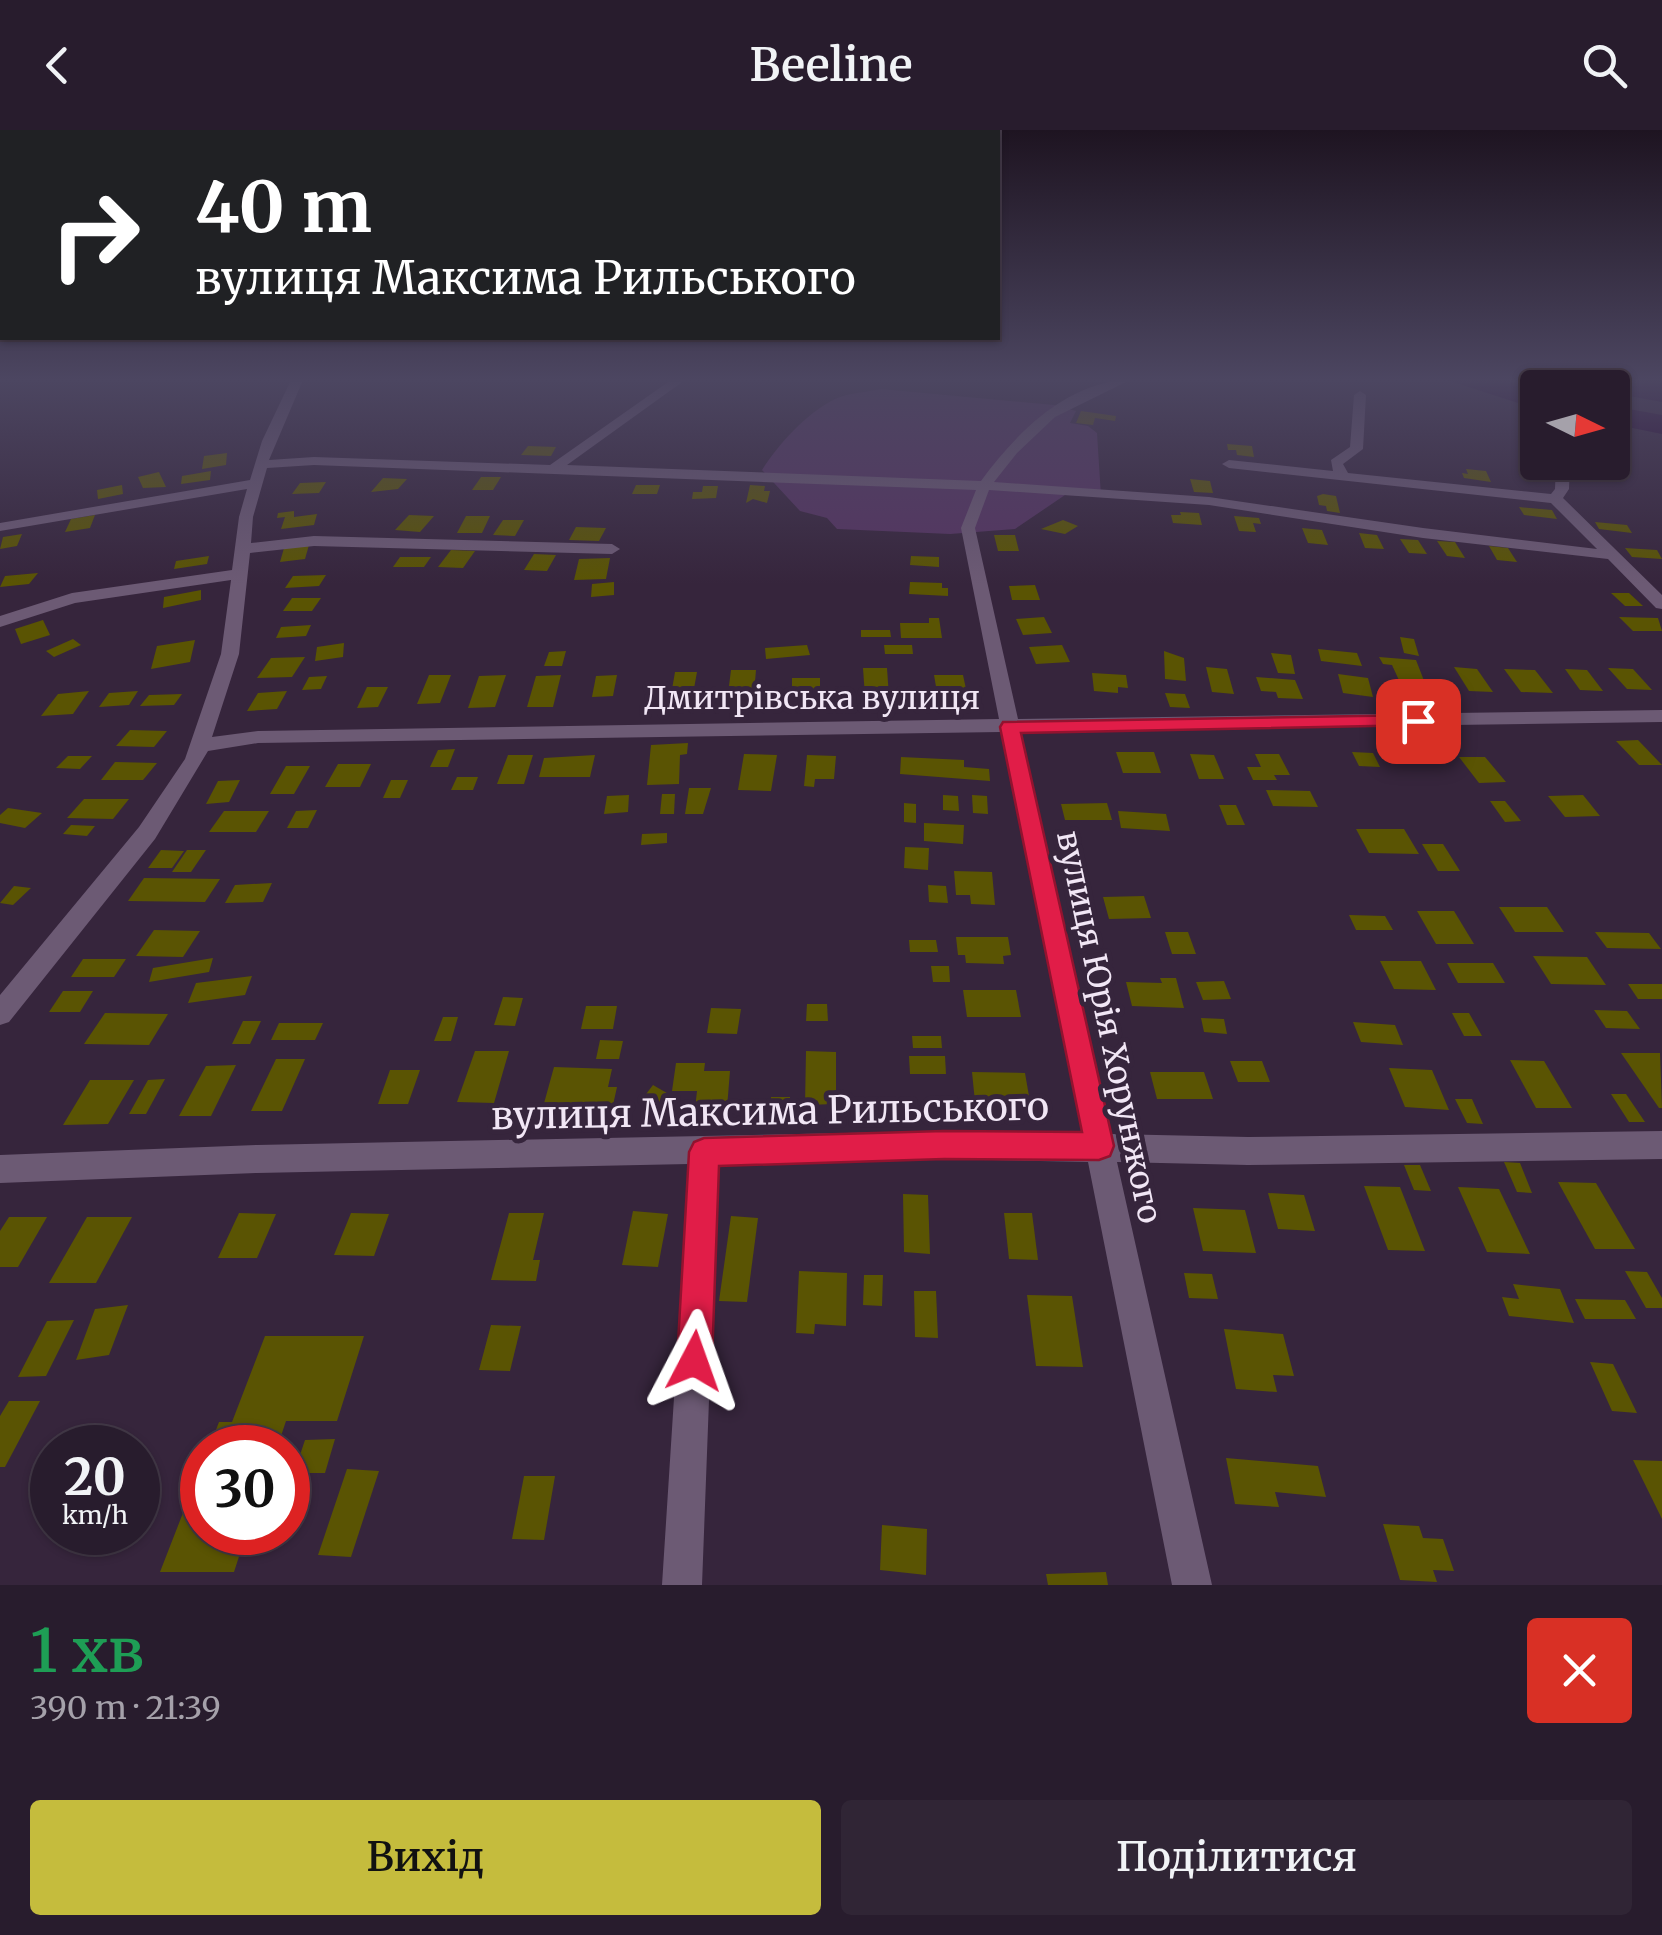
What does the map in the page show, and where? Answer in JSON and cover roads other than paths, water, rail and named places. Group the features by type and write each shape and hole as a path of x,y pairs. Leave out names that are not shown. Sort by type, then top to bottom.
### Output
{"street":[{"path":"0,1014 147,833 202,745 230,654 242,548 258,473 269,448"},
{"path":"551,470 582,448"},
{"path":"984,486 1019,448"},
{"path":"1341,473 1336,463 1356,448"},
{"path":"0,527 305,461 984,486 1209,501 1423,533 1610,554"},
{"path":"1229,464 1341,473 1555,499 1662,604"},
{"path":"1555,499 1561,492 1562,480"},
{"name":"вулиця Юрія Хорунжого","path":"984,486 972,506 968,528 1192,1585"},
{"path":"242,548 314,541 612,549"},
{"path":"0,622 63,600 240,574"},
{"name":"Дмитрівська вулиця","path":"202,745 258,737 334,735 1662,716"},
{"name":"вулиця Максима Рильського","path":"0,1169 257,1159 944,1145 1248,1151 1662,1145"},
{"path":"682,1585 704,1152"}]}
